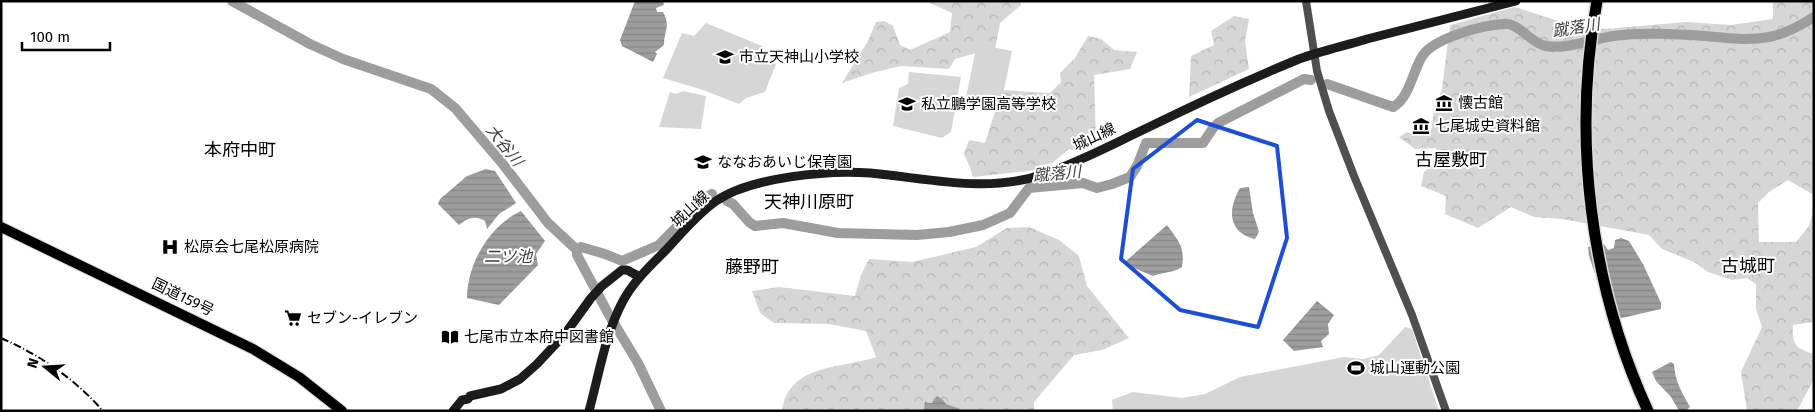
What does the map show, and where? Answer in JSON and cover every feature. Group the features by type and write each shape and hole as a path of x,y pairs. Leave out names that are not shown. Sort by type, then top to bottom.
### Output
{"highway":[{"path":"1597,1 1587,81 1587,152 1590,198 1607,293 1630,368 1648,411"},
{"name":"国道159号","path":"1,227 253,349 299,376 342,411"}],"main road":[{"name":"城山線","path":"589,411 615,317 623,300 640,277 712,205 737,190 755,184 800,175 841,172 871,173 957,183 997,183 1044,175 1231,87 1314,54 1516,1"},
{"path":"453,411 462,400 468,399 470,396 501,389 520,379 565,334 602,286 622,270 627,270 640,277"}],"street":[{"path":"1306,1 1314,54 1328,111 1405,296 1446,411"}],"highlighted area":[{"path":"1197,120 1277,146 1287,238 1258,327 1180,310 1121,259 1133,169"}],"green space":[{"path":"926,1 1021,1 1021,5 1000,23 995,50 955,59 949,69 901,66 842,83 868,41 876,22 884,21 893,26 900,45 910,50 950,32 952,13"},
{"path":"1773,1 1814,1 1814,195 1788,180 1769,192 1758,203 1759,242 1796,242 1809,226 1814,208 1814,322 1793,325 1793,337 1796,345 1814,354 1814,379 1797,411 1747,411 1741,372 1762,327 1756,309 1756,284 1747,278 1732,280 1708,272 1694,262 1662,249 1649,235 1562,219 1534,217 1511,207 1478,228 1445,214 1446,196 1421,186 1424,172 1439,160 1436,148 1415,149 1399,137 1407,132 1414,135 1431,131 1434,110 1442,89 1450,25 1515,7 1574,26 1605,29 1686,22 1731,25 1773,19"},
{"path":"1234,16 1249,19 1245,41 1249,69 1189,97 1191,56 1214,45 1211,31"},
{"path":"706,23 762,46 758,57 776,64 765,92 746,98 739,104 703,90 663,78 682,33 694,36"},
{"path":"1088,36 1101,39 1114,50 1137,52 1130,69 1094,75 1096,141 1079,152 1069,149 1052,163 1036,170 973,177 964,154 969,140 985,143 1002,90 1050,93 1061,82 1060,73 1075,58"},
{"path":"977,44 1012,51 1001,104 966,97"},
{"path":"909,72 961,77 951,132 942,138 893,126 899,88 908,84"},
{"path":"683,91 706,96 701,129 659,127 670,92 676,94"},
{"path":"1029,227 1059,240 1079,256 1087,286 1129,338 1102,350 1074,355 1034,402 1034,411 782,411 787,395 795,384 806,376 819,370 876,357 866,331 829,324 774,323 760,313 752,291 779,287 855,296 861,275 869,259 912,262 976,247 1007,228"},
{"name":"城山運動公園","path":"1405,327 1412,329 1439,411 1113,411 1112,400 1133,392 1182,398 1205,394 1240,377 1344,357 1363,359 1379,355"}],"water":[{"path":"635,1 663,1 664,5 656,8 657,12 663,12 667,21 664,45 655,52 657,54 653,62 622,46 620,40"},
{"name":"二ツ池","path":"486,169 495,171 516,203 499,214 487,229 485,221 478,218 469,219 459,225 438,204 440,199 467,176"},
{"path":"1249,187 1253,213 1259,232 1255,239 1239,231 1232,219 1233,204 1240,188"},
{"name":"二ツ池","path":"521,211 545,241 536,254 538,265 499,305 467,298 471,272 482,247 499,226"},
{"path":"1167,225 1182,249 1182,267 1153,276 1127,265 1126,261"},
{"path":"1621,238 1629,241 1643,264 1661,303 1661,309 1622,318 1610,318 1589,256 1588,247 1603,243 1608,250 1614,248 1615,240"},
{"path":"1317,301 1334,315 1328,324 1329,334 1321,341 1323,347 1294,351 1283,340"},
{"path":"1671,362 1674,364 1677,381 1690,407 1686,411 1679,411 1671,397 1656,381 1652,372"},
{"path":"937,396 946,404 960,409 958,411 924,411 925,401 932,403"}],"waterway":[{"name":"大谷川","path":"232,1 310,44 343,59 431,89 455,108 502,163 548,223 577,250 577,255 609,315 638,363 661,411"},
{"name":"蹴落川","path":"1327,84 1393,107 1403,97 1423,55 1429,49 1448,38 1494,25 1509,24 1540,44 1562,47 1613,36 1636,34 1753,39 1787,32 1814,17"},
{"name":"蹴落川","path":"727,201 733,204 755,226 783,223 838,233 917,235 949,232 983,225 1010,213 1029,188 1083,183 1097,188 1130,177 1137,166 1146,143 1203,143 1218,123 1304,79 1311,80"},
{"name":"蹴落川","path":"704,199 712,194"},
{"name":"蹴落川","path":"577,250 581,247 622,261 659,245 692,211"}],"railway":[{"path":"1,338 43,360 69,378 103,411"}],"place":[{"name":"市立天神山小学校","path":"725,57"},
{"name":"懐古館","path":"1444,103"},
{"name":"私立鵬学園高等学校","path":"907,104"},
{"name":"七尾城史資料館","path":"1421,126"},
{"name":"ななおあいじ保育園","path":"703,162"},
{"name":"松原会七尾松原病院","path":"170,247"},
{"name":"セブン-イレブン","path":"293,318"},
{"name":"七尾市立本府中図書館","path":"450,337"},
{"name":"城山運動公園","path":"1356,368"}],"district":[{"name":"本府中町","path":"240,150"},
{"name":"古屋敷町","path":"1451,160"},
{"name":"天神川原町","path":"809,202"},
{"name":"古城町","path":"1748,266"},
{"name":"藤野町","path":"752,267"}]}
